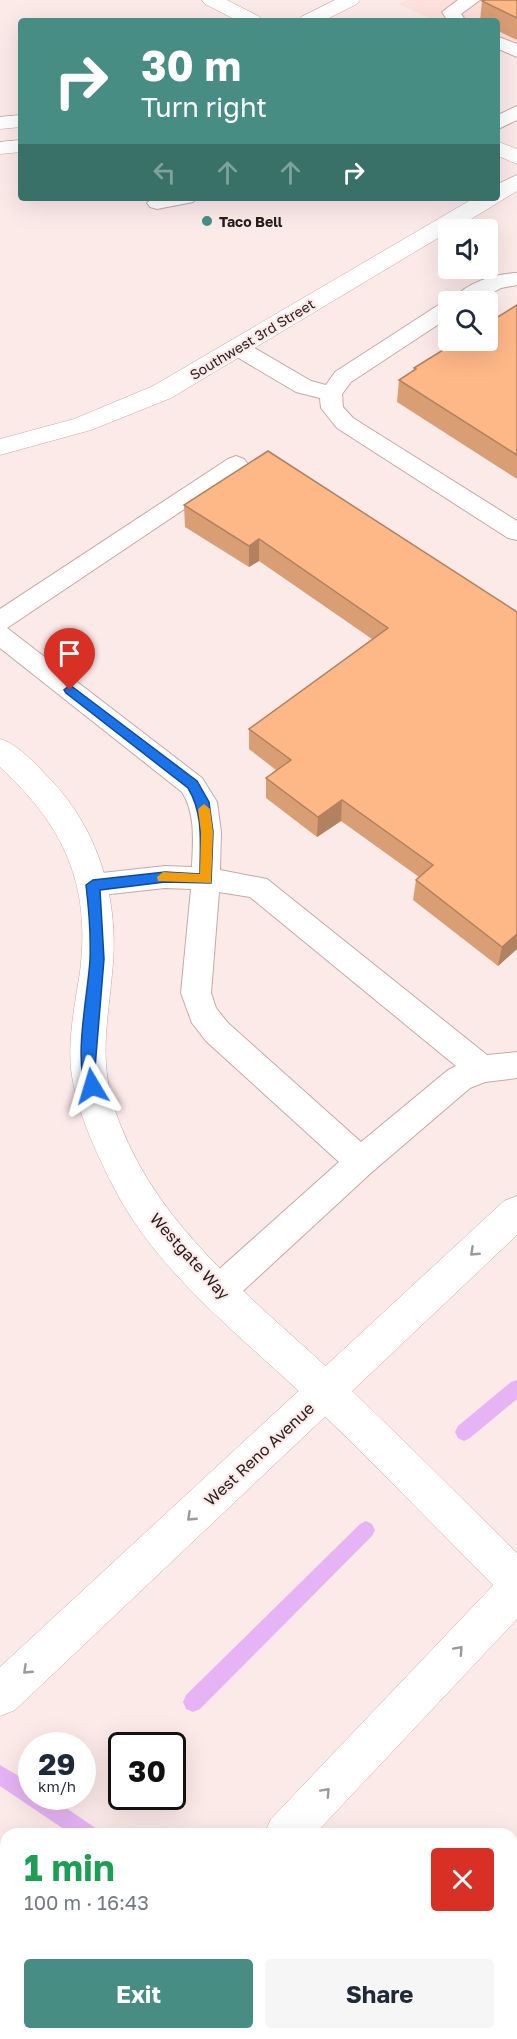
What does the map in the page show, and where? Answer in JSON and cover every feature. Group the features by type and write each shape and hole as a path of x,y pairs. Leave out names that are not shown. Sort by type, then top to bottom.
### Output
{"main road":[{"path":"212,0 247,18"},
{"path":"314,18 350,0"},
{"path":"0,123 18,120"},
{"path":"0,148 18,147"},
{"path":"500,149 517,157"},
{"path":"500,192 517,182"},
{"name":"Southwest 3rd Street","path":"0,447 65,432 116,413 162,392 485,201"},
{"name":"Westgate Way","path":"0,750 36,781 60,811 80,843 93,885 97,959 88,1068 101,1122 127,1178 162,1231 219,1291 326,1392 517,1581"},
{"name":"West Reno Avenue","path":"0,1695 517,1212"},
{"path":"292,1828 517,1589"}],"lane":[{"path":"455,18 451,12 471,0"},
{"path":"500,43 517,51"},
{"path":"500,122 517,112"},
{"path":"157,203 169,201"},
{"path":"477,291 486,285 517,279"},
{"path":"438,315 343,377 331,393 332,408 345,423 517,532"},
{"path":"238,348 304,387 331,393"},
{"path":"0,621 236,464"},
{"path":"0,635 192,785 203,802 207,832 206,879 196,993 203,1014 217,1032 361,1162"},
{"path":"93,885 165,877 206,879 257,887 482,1070"},
{"path":"219,1291 361,1162 459,1079 482,1070 517,1065"}],"shaded area":[{"path":"407,0 517,0 517,58 500,50 500,18 429,18 399,4"}],"building":[{"path":"517,0 517,18 482,1"},
{"path":"517,305 517,455 399,380 441,351 498,351 498,317"},
{"path":"268,451 517,612 517,934 502,947 416,880 433,865 342,800 318,817 266,778 291,760 249,729 388,628 259,539 249,546 184,505"}],"waterway":[{"path":"464,1432 517,1388"},
{"path":"193,1702 366,1530"},
{"path":"0,1775 18,1787"},
{"path":"52,1810 78,1828"}],"slow traffic":[{"path":"163,877 206,879 207,832 204,809"}],"place":[{"name":"Taco Bell","path":"207,221"}],"route":[{"path":"70,690 192,785 203,802 207,832 206,879 165,877 93,885 97,959 88,1068 92,1086"}]}
